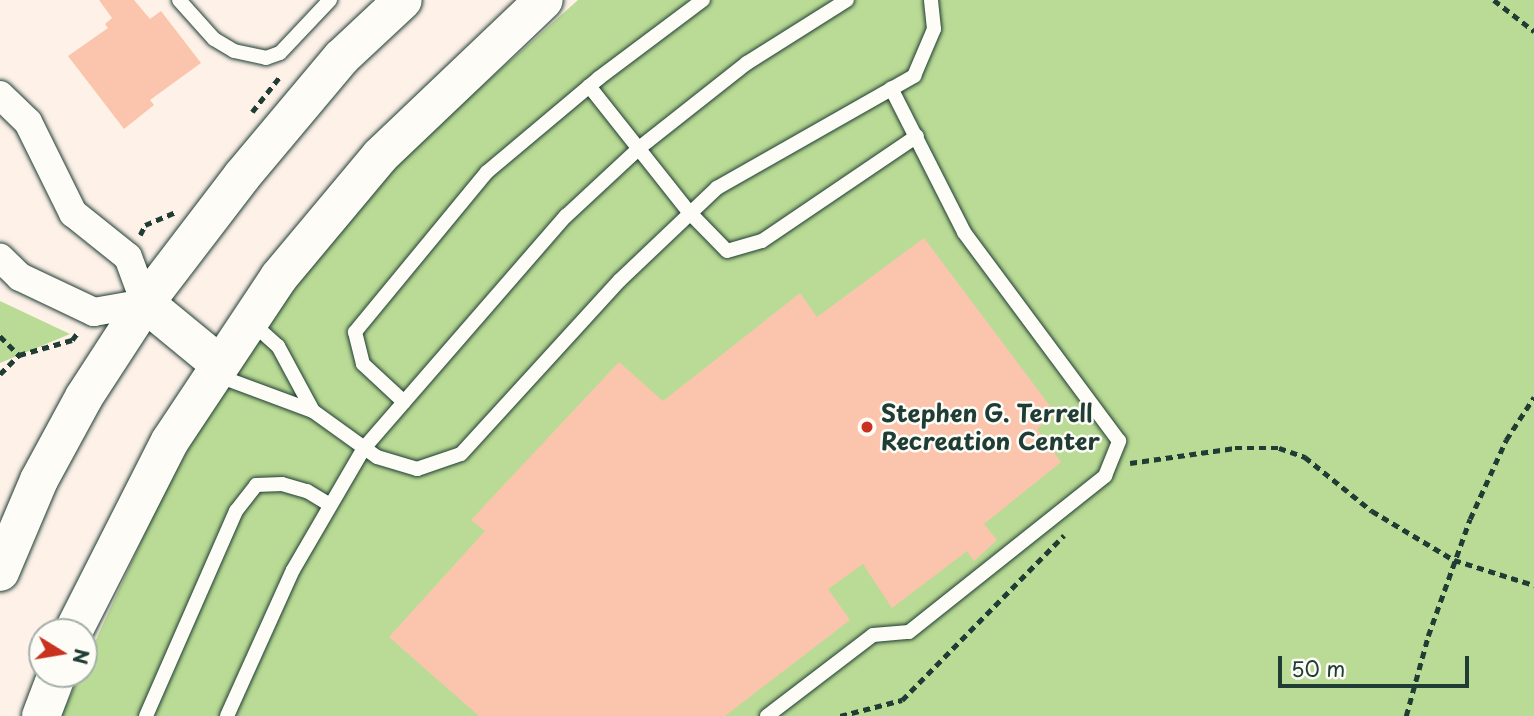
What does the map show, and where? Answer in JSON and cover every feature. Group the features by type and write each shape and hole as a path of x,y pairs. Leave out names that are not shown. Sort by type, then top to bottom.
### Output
{"main road":[{"path":"0,572 39,480 84,397 145,303 242,176 342,57 403,0"},
{"path":"80,618 114,545 215,368 248,320 380,156 544,0"},
{"path":"145,303 215,368"},
{"path":"41,716 52,688"}],"street":[{"path":"0,95 28,122 73,213 128,257 145,303 94,312 20,277 0,258"}],"lane":[{"path":"179,0 214,39 234,51 266,58 279,53 330,0"},
{"path":"404,402 363,364 355,332 487,172 589,86 703,0"},
{"path":"231,714 293,570 364,448 566,216 638,149 747,63 847,0"},
{"path":"215,368 274,400 313,411 377,457 417,469 461,454 689,212 717,188 914,76 934,29 931,0"},
{"path":"589,86 689,212 727,251 762,242 917,136"},
{"path":"767,716 873,635 909,632 1105,476 1119,441 964,232 891,88"},
{"path":"248,320 278,346 313,411"},
{"path":"146,716 236,511 256,485 282,484 307,491 330,505"}],"path":[{"path":"1494,0 1534,31"},
{"path":"0,374 19,355 72,340 79,331"},
{"path":"0,336 19,355"},
{"path":"1406,716 1454,560 1492,469 1534,397"},
{"path":"1105,476 1134,461 1180,459 1235,448 1279,448 1305,457 1372,510 1454,560 1534,584"},
{"path":"840,716 902,700 1070,527"}],"green space":[{"name":"Stephen G. Terrell Recreation Center","path":"578,0 1534,0 1534,716 61,716 74,688 98,688 98,635 161,498 240,356 397,162"},
{"path":"0,301 70,334 0,363"}],"building":[{"path":"99,0 134,0 150,19 161,11 201,63 150,100 154,105 124,129 68,56 108,28 105,24 112,18"},
{"path":"924,238 1056,414 1037,429 1061,462 984,524 997,540 974,561 967,551 892,608 863,564 828,589 850,620 725,716 479,716 389,637 485,531 471,520 619,362 663,401 800,293 817,317"}],"place":[{"name":"Stephen G. Terrell Recreation Center","path":"867,427"}]}
